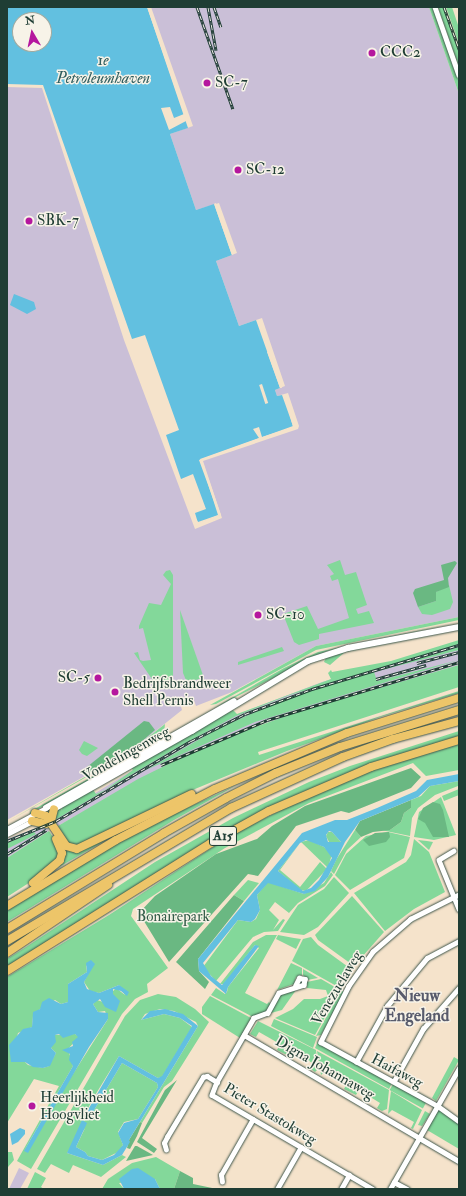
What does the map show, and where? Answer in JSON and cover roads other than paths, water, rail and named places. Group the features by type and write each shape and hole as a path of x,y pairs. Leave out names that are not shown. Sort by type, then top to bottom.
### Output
{"highway":[{"name":"A15","path":"42,813 66,846 80,849 185,797 261,769 347,733 459,698"},
{"name":"A15","path":"7,929 219,802 276,773 353,742 459,710"},
{"name":"A15","path":"7,941 207,820 314,769 393,739 459,721"},
{"name":"A15","path":"7,971 211,843 269,811 371,767 459,740"},
{"name":"A15","path":"18,896 148,823 261,769"},
{"name":"A15","path":"148,823 257,776 276,773"},
{"path":"42,813 49,823"},
{"name":"A15","path":"7,905 54,867 62,857 61,848 49,823"},
{"name":"A15","path":"7,953 84,903 140,860"}],"street":[{"path":"435,7 459,75"},
{"name":"Vondelingenweg","path":"7,834 299,666 328,654 459,627"},
{"name":"Vondelingenweg","path":"7,829 42,813"},
{"path":"454,851 439,859 459,909"},
{"name":"Venezuelaweg","path":"323,1044 321,1039 350,986 373,952 411,919 453,896 459,895"},
{"path":"356,1062 384,1011 427,958 459,941"},
{"path":"244,1035 255,1017 268,1013 279,993 295,986"},
{"path":"394,1081 423,1029 459,988"},
{"name":"Pieter Stastokweg","path":"244,1035 216,1082 212,1095 373,1189"},
{"name":"Digna Johannaweg","path":"244,1035 459,1161"},
{"name":"Haifaweg","path":"323,1044 394,1081 438,1106 459,1121"},
{"path":"390,1189 459,1068"},
{"path":"166,1150 164,1143 167,1137 203,1077 207,1076 216,1082"},
{"path":"222,1182 221,1175 253,1119"},
{"path":"277,1189 301,1147"},
{"path":"341,1189 349,1175"},
{"path":"394,1182 407,1189"}],"water":[{"name":"1e Petroleumhaven","path":"7,7 147,7 188,128 170,134 196,210 214,204 232,255 216,261 239,326 256,320 280,388 275,390 277,396 282,395 293,426 199,460 219,515 198,523 195,513 206,509 193,474 181,479 166,435 179,430 145,335 132,339 43,85 7,84"},
{"path":"14,294 34,302 36,309 27,314 10,305"},
{"path":"459,774 459,781 430,786 418,797 360,821 345,842 328,877 315,891 304,894 268,883 257,895 260,910 255,919 251,922 238,920 203,963 211,976 222,985 255,945 259,946 228,987 226,994 199,971 198,959 302,833 335,820 347,820 377,808 416,791 427,780","holes":["329,831 332,832 341,842 328,842 326,835","306,840 324,847 332,858 319,880 311,888 303,891 278,871 300,843"]},
{"path":"91,960 95,964 84,982 87,989 99,993 119,985 129,992 127,996 121,991 113,989 113,994 120,1001 116,1012 105,1007 100,999 93,1004 98,1012 108,1013 108,1019 89,1047 28,1153 24,1151 73,1066 69,1060 70,1054 62,1050 73,1046 72,1042 78,1037 75,1034 63,1038 59,1034 55,1035 56,1042 51,1048 56,1053 50,1066 43,1068 33,1067 25,1062 11,1062 9,1045 23,1029 32,1027 33,1012 40,1009 42,1002 49,998 61,1004 68,1002 68,984 87,972 86,963"},
{"path":"165,1009 183,1014 198,1026 129,1140 130,1142 122,1155 103,1165 67,1153 82,1120 87,1123 76,1147 85,1152 88,1156 102,1160 114,1155 123,1145 118,1133 124,1123 138,1119 158,1087 157,1083 122,1063 90,1117 85,1115 119,1056 158,1078 162,1076 192,1026 180,1018 164,1014 141,1020 150,1011"},
{"path":"20,1128 25,1130 25,1134 18,1142 12,1145 10,1134"},
{"path":"138,1168 155,1179 160,1189 124,1189 119,1179 132,1169"}],"railway":[{"path":"197,7 233,109"},
{"path":"208,7 216,50"},
{"path":"214,7 221,27"},
{"path":"444,7 459,49"},
{"path":"7,841 56,821 191,741 245,714 312,689 459,645"},
{"path":"417,663 459,652"},
{"path":"161,765 267,720 459,662"},
{"path":"376,679 426,665"},
{"path":"7,854 46,830"}],"place":[{"name":"CCC2","path":"372,53"},
{"name":"SC-7","path":"207,83"},
{"name":"SC-12","path":"238,170"},
{"name":"SBK-7","path":"29,221"},
{"name":"SC-10","path":"258,615"},
{"name":"SC-5","path":"98,678"},
{"name":"Bedrijfsbrandweer Shell Pernis","path":"115,692"},
{"name":"Heerlijkheid Hoogvliet","path":"32,1106"}],"district":[{"name":"Nieuw Engeland","path":"417,1006"}],"park label":[{"name":"Bonairepark","path":"173,917"}]}
